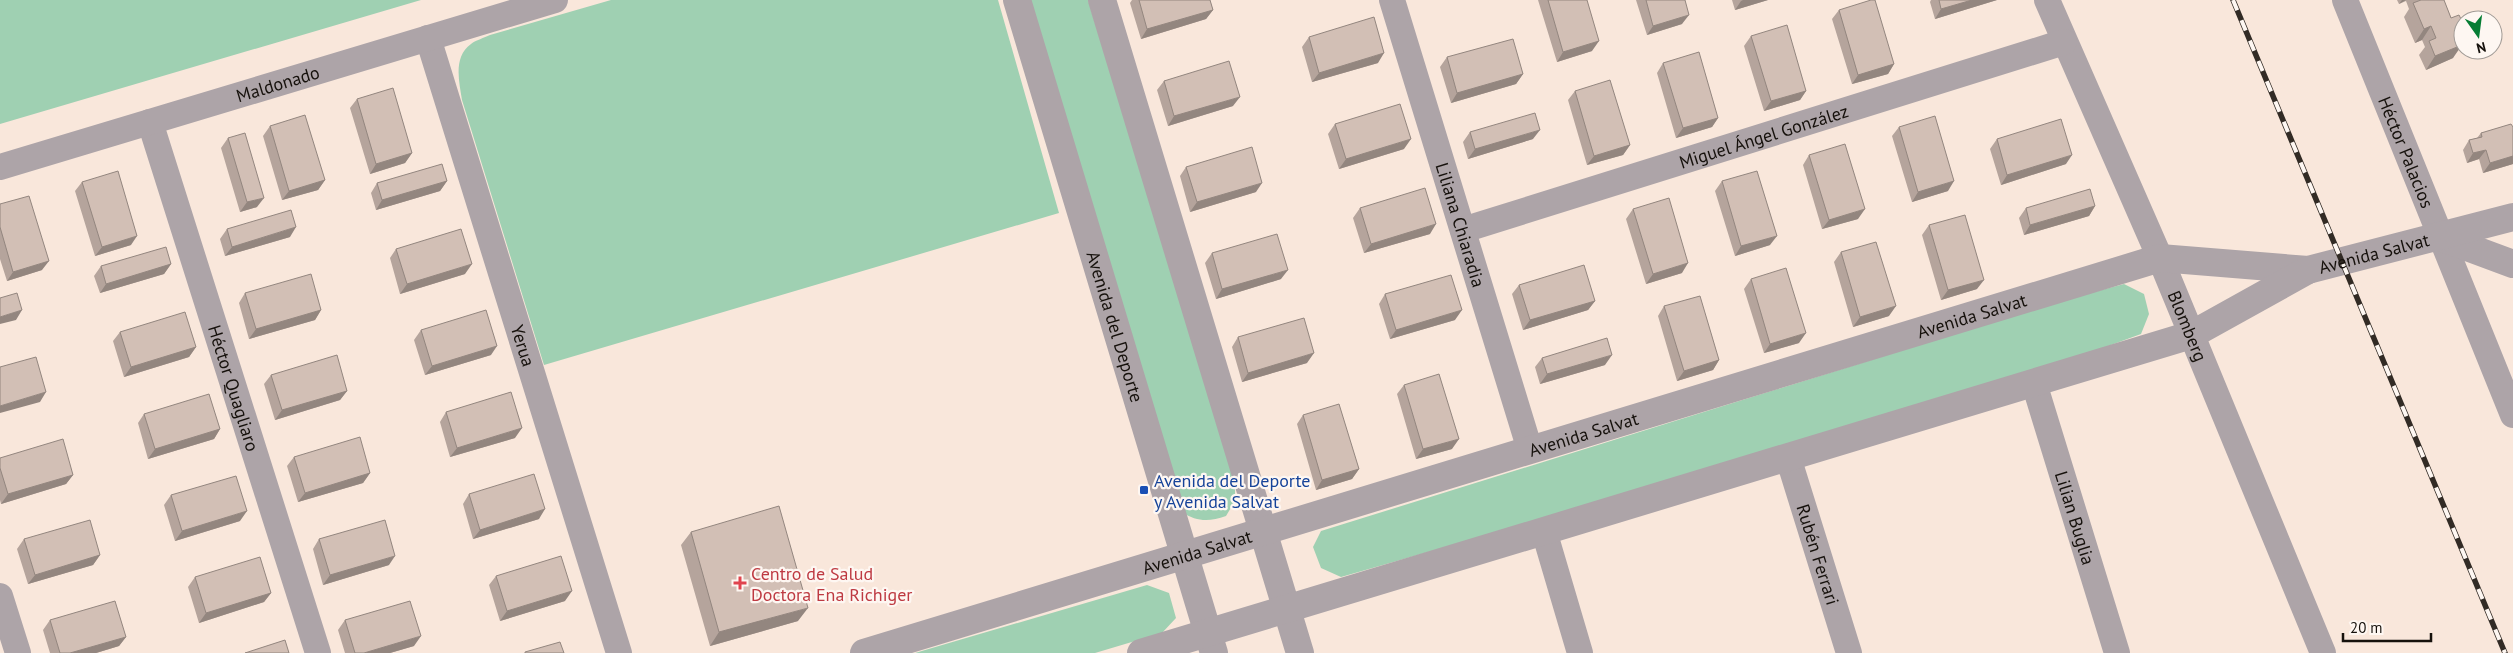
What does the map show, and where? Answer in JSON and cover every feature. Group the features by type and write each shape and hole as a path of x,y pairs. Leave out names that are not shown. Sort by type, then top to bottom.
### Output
{"street":[{"name":"Avenida del Deporte","path":"1017,0 1211,643"},
{"path":"1102,0 1300,653"},
{"name":"Blomberg","path":"2046,0 2160,258 2323,653"},
{"name":"Héctor Palacios","path":"2345,0 2513,415"},
{"name":"Liliana Chiaradia","path":"1397,1 1463,230 1530,450"},
{"name":"Maldonado","path":"0,167 542,2"},
{"name":"Yerua","path":"428,38 619,653"},
{"name":"Miguel Ángel González","path":"1463,230 2064,42"},
{"name":"Héctor Quagliaro","path":"150,122 318,653"},
{"name":"Avenida Salvat","path":"1141,653 1211,643 1286,609 2191,335 2308,270 2513,217"},
{"name":"Avenida Salvat","path":"2440,237 2513,264"},
{"name":"Avenida Salvat","path":"864,653 2160,258 2308,270"},
{"name":"Lilian Buglia","path":"2034,383 2117,653"},
{"name":"Rubén Ferrari","path":"1788,457 1849,653"},
{"path":"1544,531 1580,653"},
{"path":"0,596 18,653"}],"green space":[{"path":"0,0 421,0 0,124"},
{"path":"611,0 998,0 1059,213 544,365 462,100 459,62 465,49 478,40 490,35"},
{"path":"1026,0 1088,0 1235,481 1235,501 1226,516 1203,520 1193,518 1182,512"},
{"path":"2124,284 2144,294 2149,314 2141,334 2100,349 1561,514 1341,577 1321,568 1313,547 1321,531 2064,300"},
{"path":"1147,585 1169,593 1176,618 1162,633 1095,653 915,653"}],"building":[{"path":"1139,0 1210,0 1213,10 1147,29"},
{"path":"1548,0 1587,0 1599,41 1563,52"},
{"path":"1646,0 1685,0 1689,15 1653,26"},
{"path":"1875,0 1894,64 1858,75 1839,10"},
{"path":"1939,0 1972,0 1941,9"},
{"path":"2421,0 2444,0 2451,18 2453,17 2453,49 2435,56 2429,41 2436,38 2431,26 2424,29 2413,3"},
{"path":"1374,17 1384,53 1319,73 1309,37"},
{"path":"1787,25 1806,91 1771,101 1751,36"},
{"path":"1513,39 1523,74 1457,93 1447,57"},
{"path":"1699,52 1718,118 1683,128 1663,63"},
{"path":"1229,61 1240,97 1174,116 1164,81"},
{"path":"1610,80 1630,145 1594,156 1575,91"},
{"path":"393,88 412,153 376,164 357,99"},
{"path":"1400,104 1411,139 1346,159 1335,124"},
{"path":"1535,113 1540,130 1475,149 1470,132"},
{"path":"305,115 325,180 289,191 270,126"},
{"path":"1935,116 1954,181 1918,192 1899,127"},
{"path":"2061,119 2072,155 2007,175 1997,139"},
{"path":"2511,124 2513,127 2513,156 2490,163 2486,150 2473,153 2469,140 2482,137 2481,133"},
{"path":"245,133 264,198 247,202 228,138"},
{"path":"1845,144 1865,209 1829,220 1809,155"},
{"path":"1252,147 1262,183 1197,202 1186,167"},
{"path":"442,164 447,181 382,200 377,183"},
{"path":"118,171 137,236 102,247 82,182"},
{"path":"1757,171 1777,236 1741,246 1722,181"},
{"path":"1425,188 1436,224 1371,244 1360,208"},
{"path":"2090,189 2095,206 2030,225 2026,208"},
{"path":"29,196 49,261 13,272 0,227 0,204"},
{"path":"1669,198 1688,263 1653,274 1633,209"},
{"path":"291,210 296,227 232,247 227,229"},
{"path":"1965,215 1984,280 1948,290 1929,225"},
{"path":"461,229 472,264 407,284 396,249"},
{"path":"1277,234 1288,270 1222,289 1212,253"},
{"path":"1876,242 1896,306 1860,317 1841,252"},
{"path":"166,247 171,264 106,284 101,266"},
{"path":"1584,265 1595,301 1530,320 1519,285"},
{"path":"1786,268 1806,333 1770,344 1751,279"},
{"path":"311,274 321,310 256,329 245,293"},
{"path":"1451,275 1462,310 1396,330 1385,294"},
{"path":"17,293 22,310 0,317 0,298"},
{"path":"1700,296 1719,360 1684,371 1664,306"},
{"path":"486,310 497,346 432,366 421,330"},
{"path":"185,312 196,347 131,367 120,332"},
{"path":"1304,318 1314,353 1248,373 1238,337"},
{"path":"1607,338 1612,355 1547,374 1542,358"},
{"path":"337,355 347,391 282,410 271,375"},
{"path":"36,357 46,392 0,406 0,367"},
{"path":"1439,374 1459,439 1423,449 1404,385"},
{"path":"511,392 522,428 457,448 446,412"},
{"path":"209,394 220,429 155,449 144,414"},
{"path":"1339,404 1359,469 1322,480 1303,415"},
{"path":"360,437 370,473 305,493 294,457"},
{"path":"63,439 73,475 8,494 0,468 0,458"},
{"path":"534,474 545,509 480,530 469,494"},
{"path":"236,476 247,511 182,531 171,495"},
{"name":"Centro de Salud Doctora Ena Richiger","path":"779,506 808,608 719,632 691,532"},
{"path":"90,520 100,555 35,575 24,539"},
{"path":"385,520 395,556 330,575 319,539"},
{"path":"561,556 572,591 507,611 496,576"},
{"path":"260,557 271,593 206,613 195,577"},
{"path":"115,601 126,637 70,653 60,653 50,620"},
{"path":"410,601 421,636 364,653 355,653 345,620"},
{"path":"285,640 289,653 245,653"},
{"path":"560,642 564,653 525,653 525,652"}],"railway":[{"path":"2233,0 2505,653"}],"place":[{"name":"Avenida del Deporte y Avenida Salvat","path":"1144,490"},
{"name":"Centro de Salud Doctora Ena Richiger","path":"740,583"}]}
